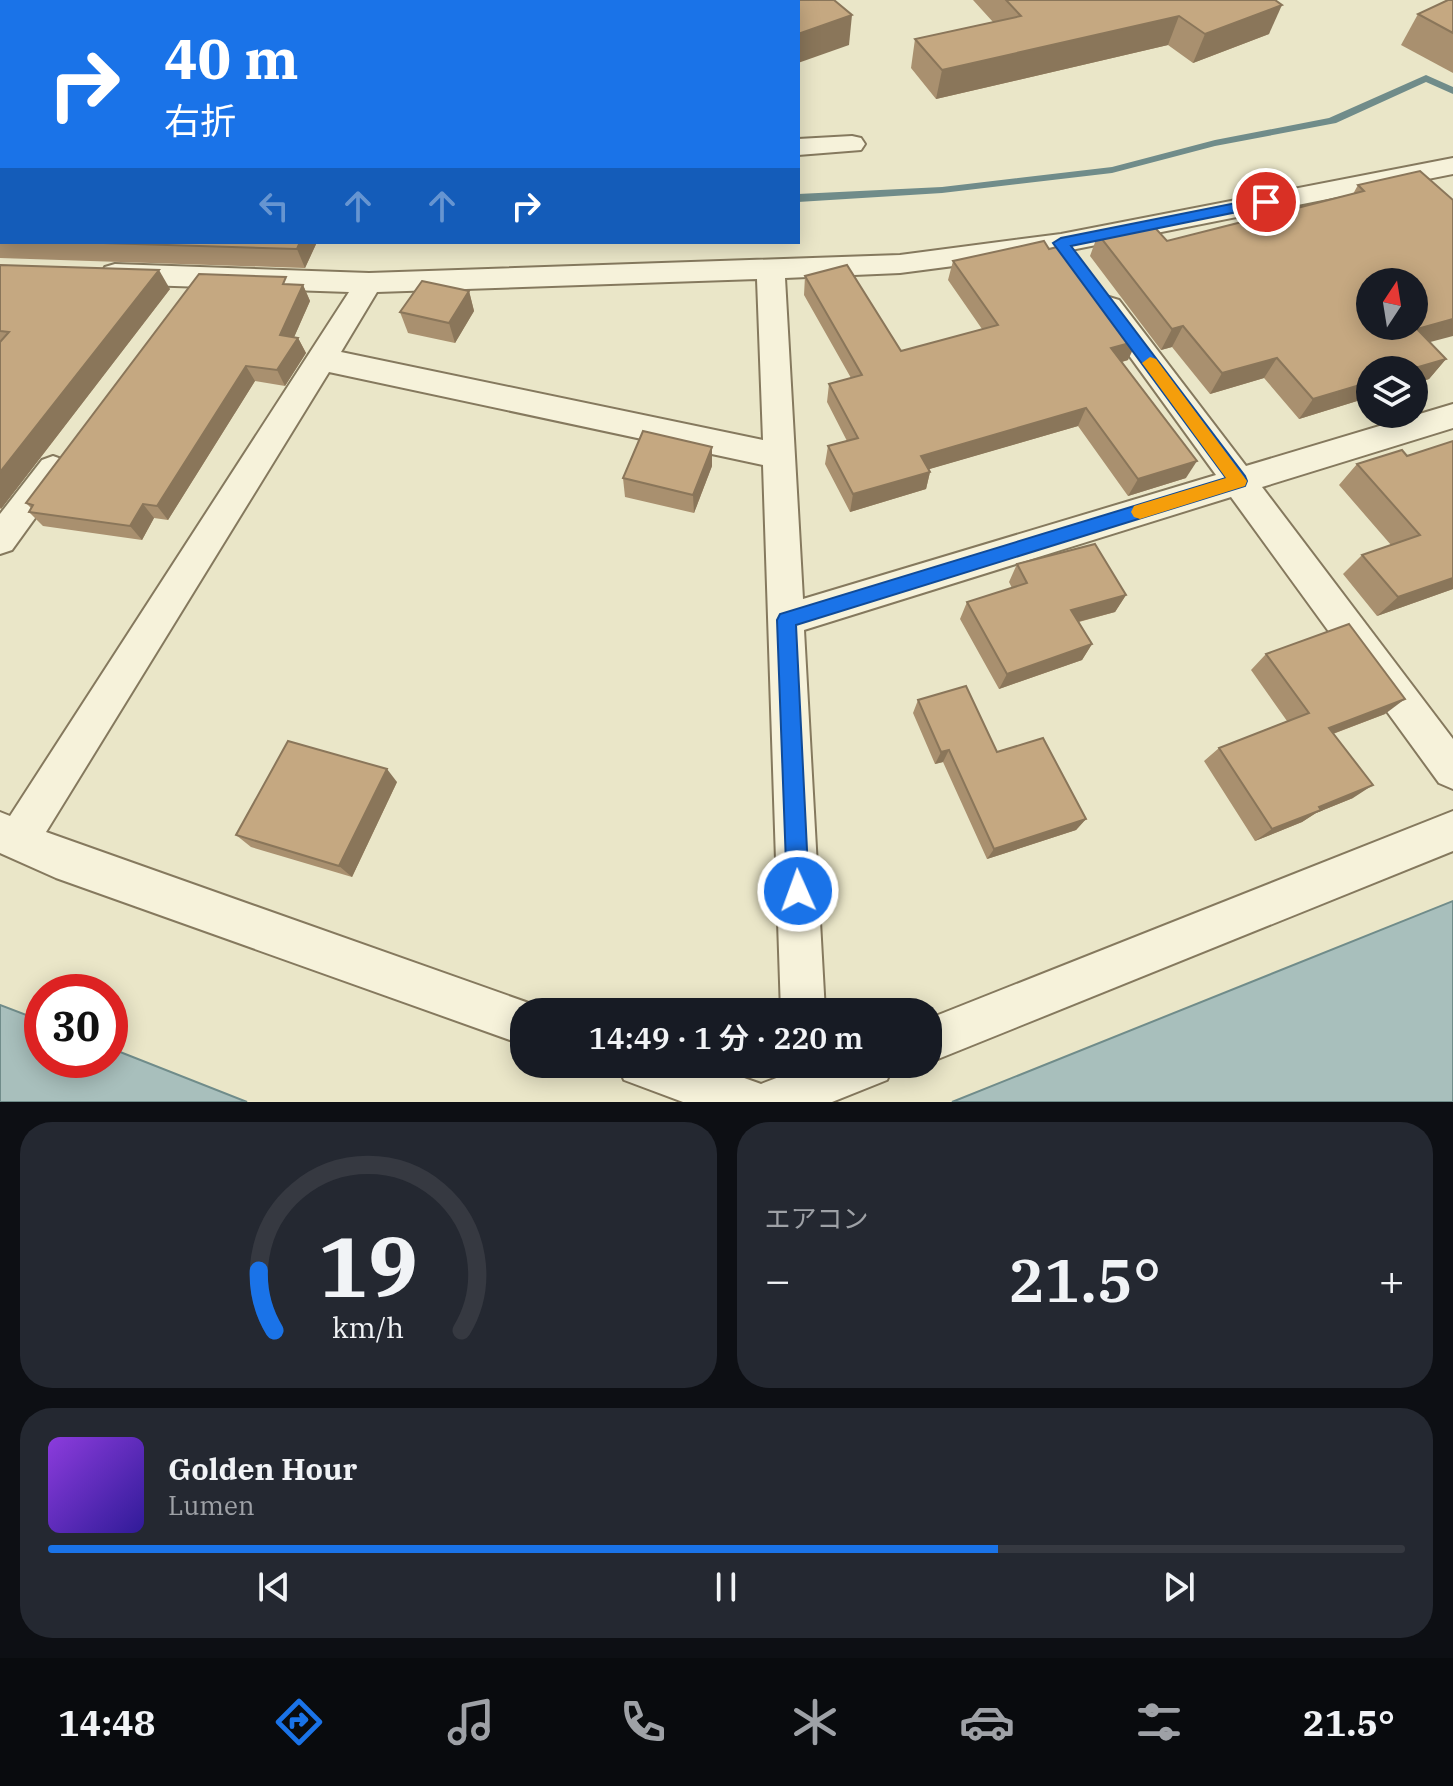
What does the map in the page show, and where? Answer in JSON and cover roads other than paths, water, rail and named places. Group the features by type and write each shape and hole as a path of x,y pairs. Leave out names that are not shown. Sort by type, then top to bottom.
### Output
{"street":[{"path":"800,147 852,144"},
{"path":"91,273 369,283 900,264 1076,264 1413,173 1453,166"},
{"path":"1413,173 1433,193"},
{"path":"1076,264 1453,770"},
{"path":"771,270 802,998"},
{"path":"179,302 198,277"},
{"path":"369,283 9,836 56,858 510,1018"},
{"path":"321,359 779,456"},
{"path":"786,620 1453,416"},
{"path":"0,540 75,440"},
{"path":"942,1035 1453,831"},
{"path":"680,1078 748,1102"},
{"path":"774,1102 810,1078"}],"water":[{"path":"1453,901 1453,1102 952,1102"},
{"path":"0,1005 24,1014 24,1078 128,1078 128,1055 247,1102 0,1102"}],"waterway":[{"path":"800,198 942,190 1112,170 1215,143 1332,121 1426,78 1453,91"}]}
